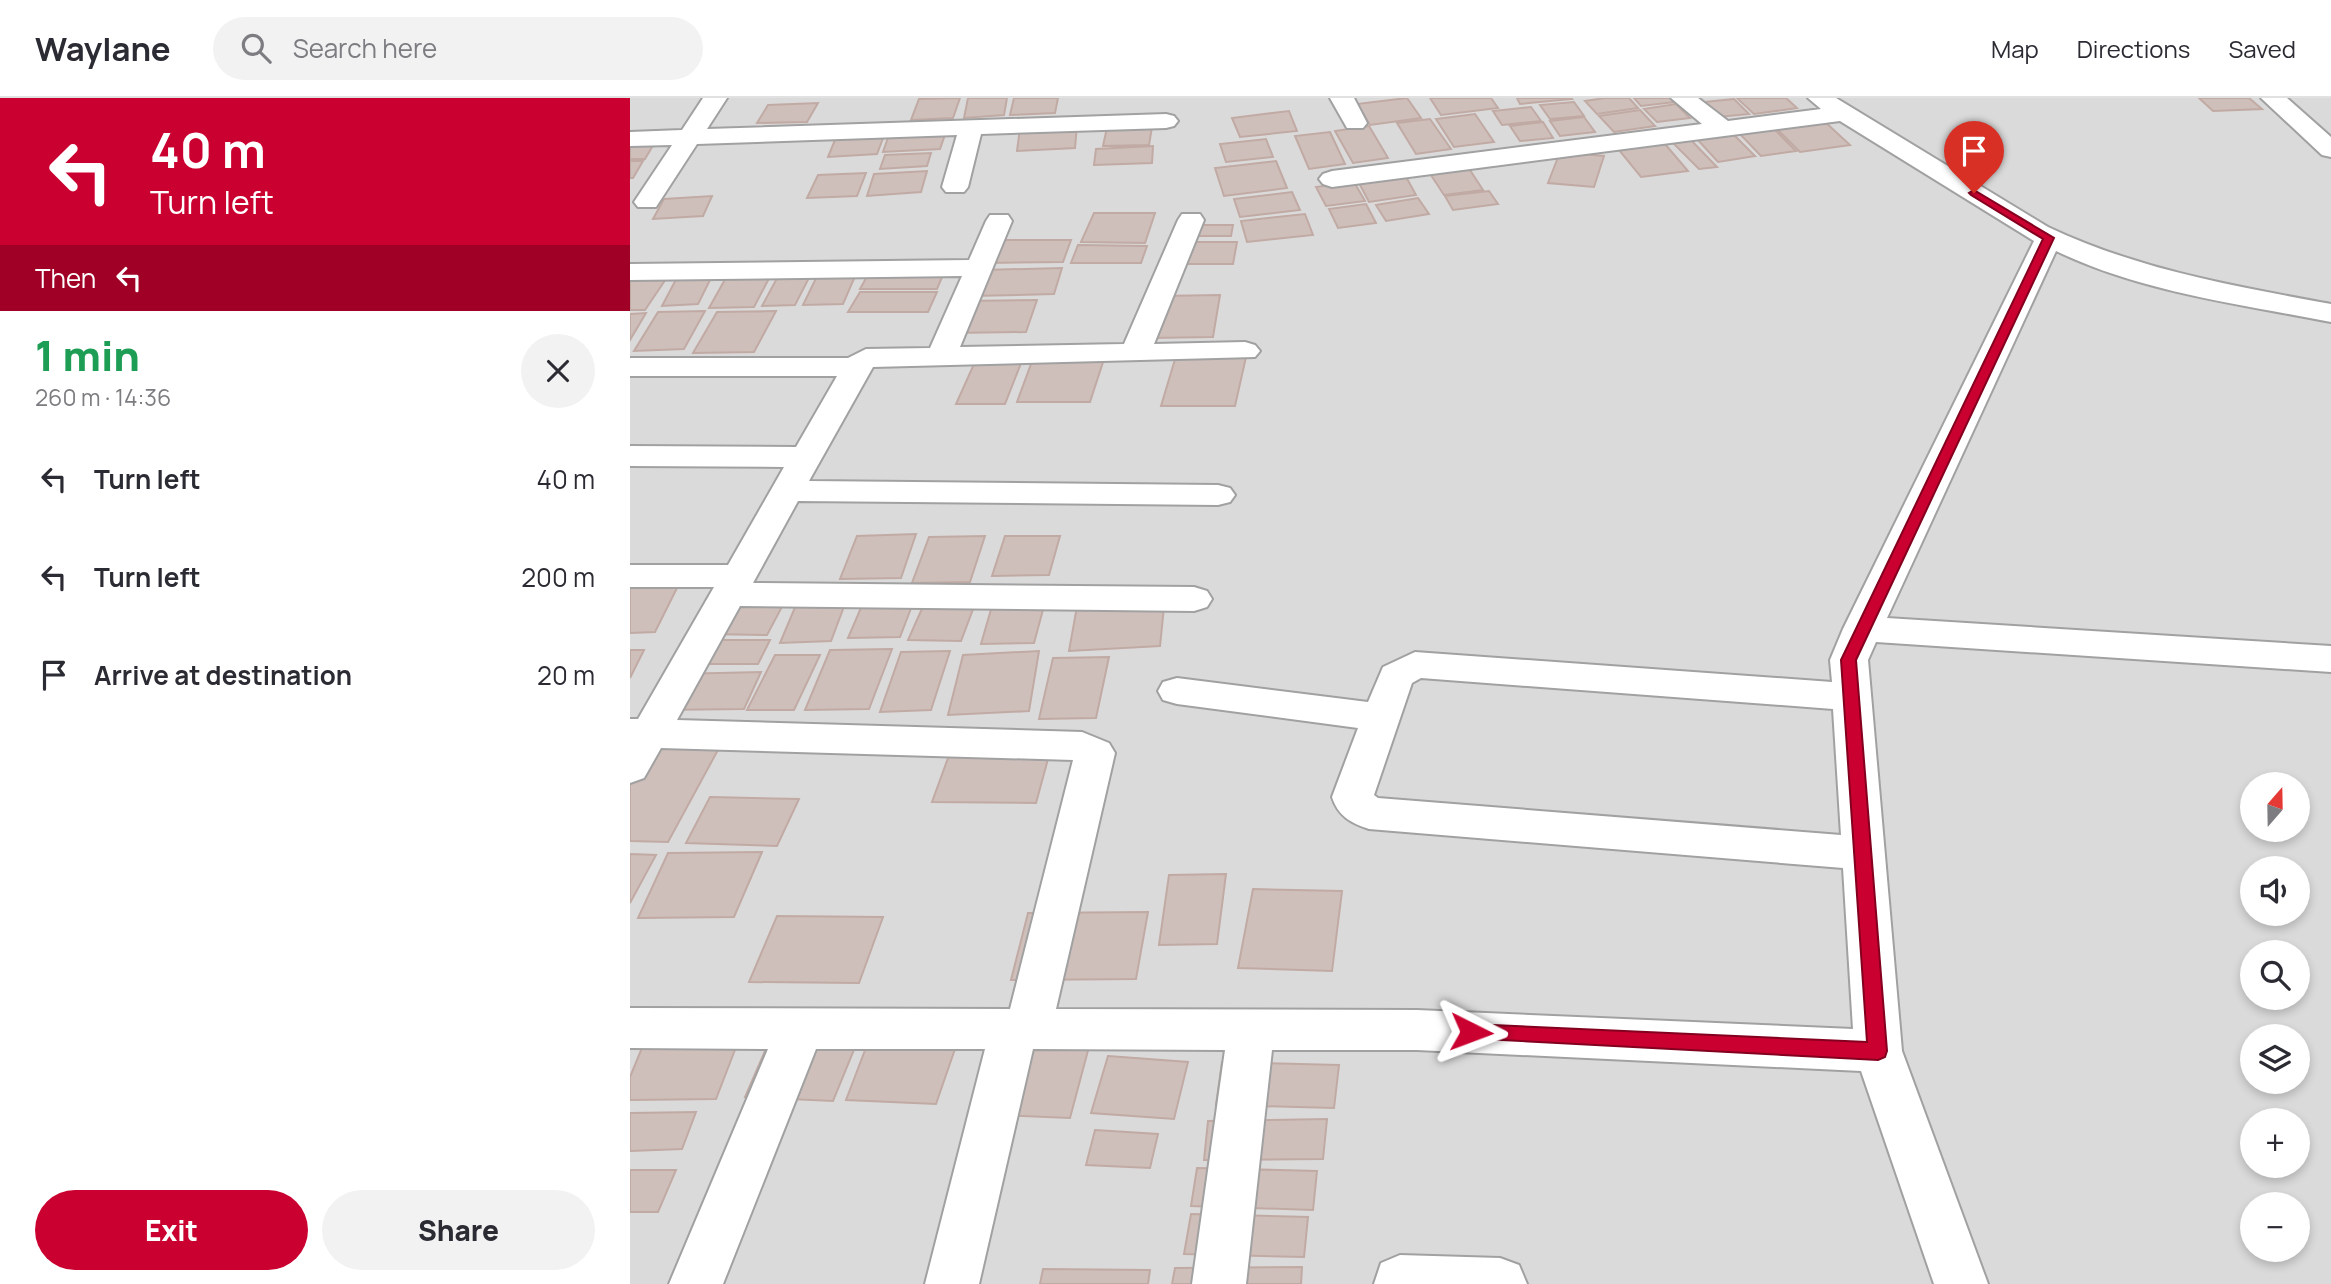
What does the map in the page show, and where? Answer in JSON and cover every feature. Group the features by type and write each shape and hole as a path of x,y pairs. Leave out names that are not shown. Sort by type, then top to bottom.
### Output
{"street":[{"path":"647,202 715,98"},
{"path":"1342,98 1355,123"},
{"path":"1683,98 1724,129"},
{"path":"1820,98 2049,238 2076,251 2152,277 2331,313"},
{"path":"2273,98 2331,150"},
{"path":"1332,179 1844,113"},
{"path":"630,139 1166,121"},
{"path":"954,187 971,128"},
{"path":"1135,353 1191,219"},
{"path":"942,355 999,221"},
{"path":"1961,1284 1878,1051 1849,660 1861,629 2049,238"},
{"path":"630,271 979,268"},
{"path":"630,768 640,733 733,585 857,367 872,355 1245,351"},
{"path":"630,367 857,367"},
{"path":"630,456 804,457"},
{"path":"785,491 1218,495"},
{"path":"630,576 733,585 1194,599"},
{"path":"1861,629 2331,659"},
{"path":"1851,697 1428,664 1409,667 1396,676 1354,789 1355,803 1369,813 1863,853"},
{"path":"1177,691 1380,718"},
{"path":"640,733 1082,746 1095,753 952,1284"},
{"path":"630,1028 1417,1030 1878,1051"},
{"path":"696,1284 800,1028"},
{"path":"1219,1284 1251,1030"},
{"path":"1400,1281 1500,1284"}],"shaded area":[{"path":"630,98 2331,98 2331,1284 630,1284"}],"building":[{"path":"960,98 953,118 911,120 919,99"},
{"path":"968,98 1007,98 1004,115 964,118"},
{"path":"1014,98 1058,98 1055,113 1010,115"},
{"path":"1407,98 1421,118 1370,125 1357,104"},
{"path":"1430,98 1491,98 1498,108 1441,115"},
{"path":"1517,98 1571,98 1572,99 1520,104"},
{"path":"1629,98 1638,108 1597,114 1585,101"},
{"path":"1634,98 1671,98 1675,102 1641,106"},
{"path":"1737,98 1786,98 1797,108 1754,114"},
{"path":"2199,98 2249,98 2262,109 2213,111"},
{"path":"1734,99 1749,114 1718,117 1704,102"},
{"path":"1574,102 1584,116 1550,119 1540,105"},
{"path":"818,103 807,122 757,123 768,105"},
{"path":"1676,104 1690,118 1657,122 1644,109"},
{"path":"1531,107 1541,121 1502,125 1493,111"},
{"path":"1640,110 1655,126 1614,132 1599,116"},
{"path":"1289,111 1297,131 1240,137 1232,118"},
{"path":"1475,114 1494,142 1454,147 1436,119"},
{"path":"1584,117 1595,132 1560,136 1550,121"},
{"path":"1430,119 1451,149 1416,154 1397,123"},
{"path":"1823,120 1850,145 1800,152 1774,126"},
{"path":"1153,121 1149,145 1103,146 1108,123"},
{"path":"1543,122 1553,138 1520,141 1510,126"},
{"path":"1077,125 1075,148 1017,151 1020,128"},
{"path":"1369,126 1388,158 1353,163 1335,131"},
{"path":"1771,126 1796,151 1761,156 1737,131"},
{"path":"947,129 940,149 883,152 890,132"},
{"path":"1330,132 1345,164 1309,169 1295,136"},
{"path":"885,133 877,154 828,157 837,135"},
{"path":"1732,133 1755,156 1718,162 1696,138"},
{"path":"1688,137 1717,167 1699,169 1670,140"},
{"path":"1266,139 1273,157 1226,162 1220,144"},
{"path":"655,142 645,159 630,159 630,143"},
{"path":"1665,144 1688,171 1641,177 1619,150"},
{"path":"1153,146 1152,163 1094,165 1096,149"},
{"path":"1560,152 1604,156 1594,187 1548,183"},
{"path":"931,153 927,166 880,169 885,155"},
{"path":"630,161 643,161 633,178 630,178"},
{"path":"1276,161 1287,188 1224,196 1215,168"},
{"path":"1468,167 1483,190 1444,195 1429,172"},
{"path":"927,171 921,192 867,196 874,174"},
{"path":"866,173 857,196 807,198 818,175"},
{"path":"1405,175 1416,195 1369,202 1358,181"},
{"path":"1354,182 1365,201 1326,206 1316,187"},
{"path":"1489,191 1498,204 1453,210 1445,196"},
{"path":"1292,192 1300,210 1240,217 1234,199"},
{"path":"712,196 703,216 653,219 664,199"},
{"path":"1418,198 1429,214 1386,221 1376,205"},
{"path":"1366,204 1376,223 1338,228 1329,209"},
{"path":"1094,213 1155,213 1145,243 1081,242"},
{"path":"1305,214 1313,235 1247,242 1241,221"},
{"path":"1182,225 1233,225 1231,236 1179,236"},
{"path":"996,240 1071,240 1063,262 986,263"},
{"path":"1180,242 1237,242 1233,264 1175,264"},
{"path":"1078,245 1147,246 1141,263 1071,263"},
{"path":"776,265 754,307 709,308 732,267"},
{"path":"815,266 795,305 762,306 783,267"},
{"path":"859,267 843,304 803,305 821,268"},
{"path":"716,268 698,304 662,306 681,270"},
{"path":"1062,268 1054,294 973,296 983,270"},
{"path":"672,270 645,310 630,310 630,271"},
{"path":"945,270 937,289 860,289 870,271"},
{"path":"860,292 937,292 928,312 848,312"},
{"path":"1220,295 1213,337 1150,338 1160,296"},
{"path":"1037,300 1026,332 953,333 965,301"},
{"path":"705,311 684,349 634,351 658,312"},
{"path":"776,311 754,352 693,353 717,312"},
{"path":"646,313 630,340 630,314"},
{"path":"979,353 1025,353 1005,404 956,404"},
{"path":"1034,356 1105,356 1090,402 1017,402"},
{"path":"1176,356 1246,357 1235,406 1161,406"},
{"path":"916,534 901,578 840,579 857,536"},
{"path":"985,536 970,582 912,583 929,537"},
{"path":"1005,536 1060,536 1049,575 992,576"},
{"path":"680,582 655,632 630,633 630,583"},
{"path":"1165,597 1160,646 1069,651 1078,601"},
{"path":"727,600 785,601 767,635 708,634"},
{"path":"863,603 913,603 900,637 848,638"},
{"path":"845,604 831,641 780,643 796,605"},
{"path":"924,604 975,604 961,641 908,640"},
{"path":"992,606 1044,606 1034,643 981,644"},
{"path":"699,640 770,640 758,664 686,664"},
{"path":"892,649 869,709 805,710 830,650"},
{"path":"630,650 644,650 630,678"},
{"path":"950,651 931,710 880,712 901,652"},
{"path":"1039,651 1029,711 948,715 963,655"},
{"path":"775,655 820,655 794,710 747,710"},
{"path":"1109,657 1096,718 1039,719 1053,658"},
{"path":"761,672 744,709 658,710 676,674"},
{"path":"725,737 668,842 630,841 630,746"},
{"path":"952,747 1051,748 1036,803 932,802"},
{"path":"710,797 799,799 777,846 686,843"},
{"path":"762,852 734,917 638,918 668,853"},
{"path":"630,854 656,855 630,903"},
{"path":"1226,874 1217,944 1159,945 1169,875"},
{"path":"1253,889 1342,891 1332,971 1238,968"},
{"path":"1148,912 1136,979 1011,980 1028,913"},
{"path":"777,916 883,917 859,983 749,982"},
{"path":"771,1037 858,1040 833,1101 745,1097"},
{"path":"993,1040 1090,1043 1070,1118 970,1114"},
{"path":"738,1042 716,1099 630,1100 630,1077 644,1043"},
{"path":"867,1045 955,1049 936,1104 846,1100"},
{"path":"1108,1056 1188,1062 1174,1119 1091,1113"},
{"path":"1222,1062 1339,1065 1334,1108 1216,1105"},
{"path":"696,1112 682,1149 630,1151 630,1113"},
{"path":"1327,1119 1323,1159 1204,1160 1208,1121"},
{"path":"1095,1130 1158,1134 1150,1168 1086,1165"},
{"path":"1197,1168 1317,1171 1313,1210 1191,1206"},
{"path":"630,1170 676,1170 658,1212 630,1212"},
{"path":"1191,1214 1308,1217 1304,1257 1184,1254"},
{"path":"1302,1267 1301,1284 1172,1284 1175,1268"},
{"path":"1043,1269 1150,1270 1148,1284 1040,1284"}],"route":[{"path":"1471,1032 1878,1051 1849,660 1852,647 2049,238 1974,193"}]}
